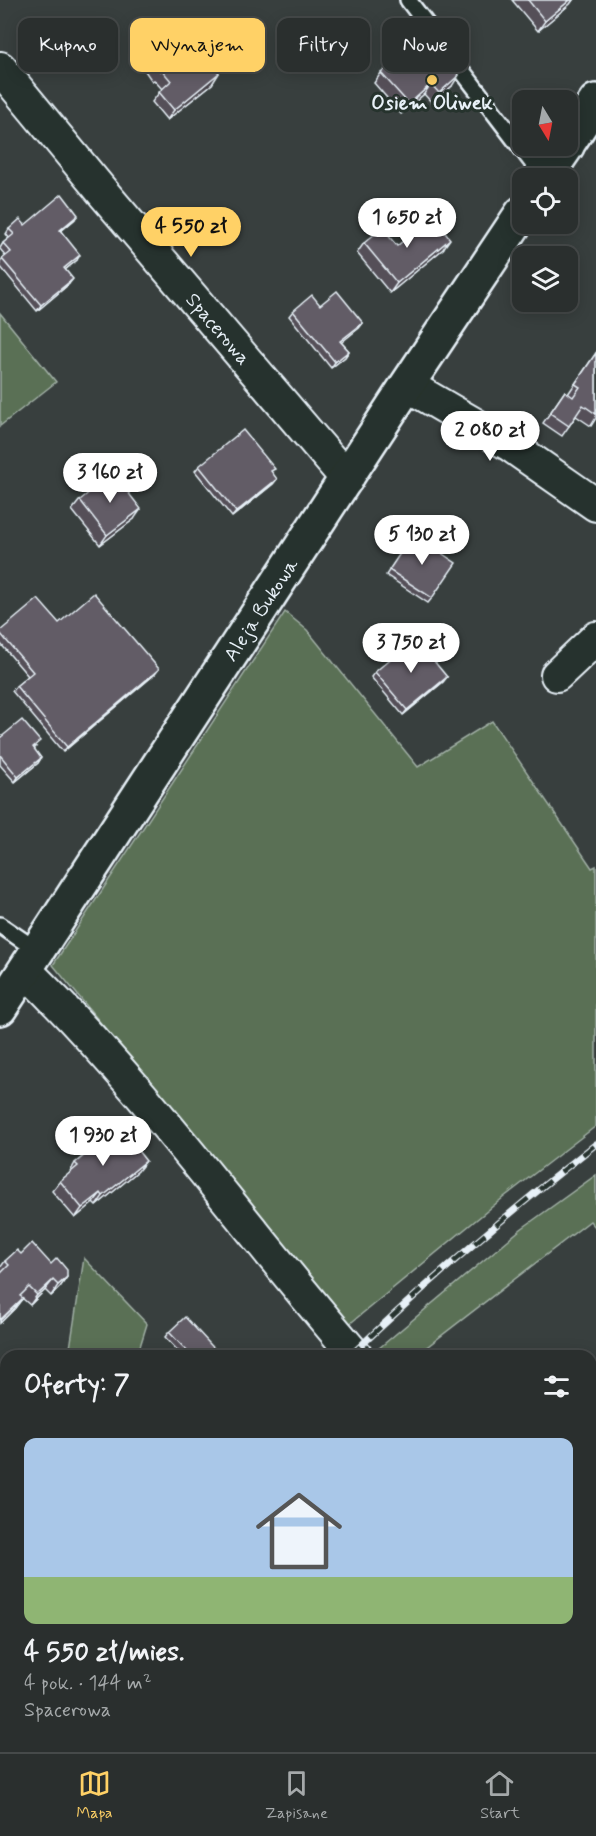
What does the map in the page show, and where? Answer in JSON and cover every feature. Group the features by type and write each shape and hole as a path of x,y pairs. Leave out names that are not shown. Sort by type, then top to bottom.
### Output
{"street":[{"name":"Spacerowa","path":"0,68 347,479"},
{"path":"578,128 596,100"},
{"name":"Aleja Bukowa","path":"0,1008 512,228"},
{"path":"407,385 510,445 596,505"},
{"path":"557,675 596,638"},
{"path":"32,961 70,1014 177,1137 351,1350"}],"lane":[{"path":"408,0 536,168"},
{"path":"0,925 32,961"}],"green space":[{"path":"0,313 56,382 0,426"},
{"path":"285,612 307,630 418,767 492,721 592,868 596,866 596,1126 504,1197 347,1326 304,1270 53,965"},
{"path":"596,1175 596,1228 590,1221 423,1350 377,1350 521,1229"},
{"path":"84,1258 147,1324 139,1350 68,1350"}],"building":[{"path":"528,0 570,0 545,21"},
{"path":"164,72 219,73 174,110 159,92 171,81"},
{"path":"456,72 459,75 439,93 431,84 409,104 381,73"},
{"path":"62,194 78,215 60,230 80,255 64,268 73,279 41,305 2,259 11,252 3,243 14,234 9,229 20,219 25,225"},
{"path":"432,217 450,239 397,283 364,243 382,228 397,246"},
{"path":"337,291 363,323 340,341 349,351 335,362 293,311 312,295 320,305"},
{"path":"596,353 596,414 583,405 569,426 550,413 565,391 573,397 580,387 575,384"},
{"path":"243,430 275,469 271,471 277,479 236,512 199,466"},
{"path":"113,473 141,509 107,535 80,500"},
{"path":"413,534 456,563 432,598 389,570"},
{"path":"94,593 159,669 67,747 16,686 33,672 0,631 38,599 59,623"},
{"path":"415,638 447,677 407,710 375,672"},
{"path":"22,720 40,741 33,747 41,758 18,777 0,755 0,738"},
{"path":"118,1127 127,1138 131,1138 146,1161 103,1196 101,1193 82,1208 60,1181 78,1166 75,1163 90,1151 88,1148 101,1137 104,1139"},
{"path":"32,1243 51,1264 57,1258 67,1270 67,1277 58,1285 53,1280 37,1295 29,1287 20,1296 23,1298 0,1320 0,1274 9,1265 5,1261 17,1250 21,1254"},
{"path":"185,1317 215,1350 186,1350 169,1332"}],"railway":[{"path":"356,1350 470,1247 596,1144"}],"place":[{"name":"Osiem Oliwek","path":"432,80"}]}
